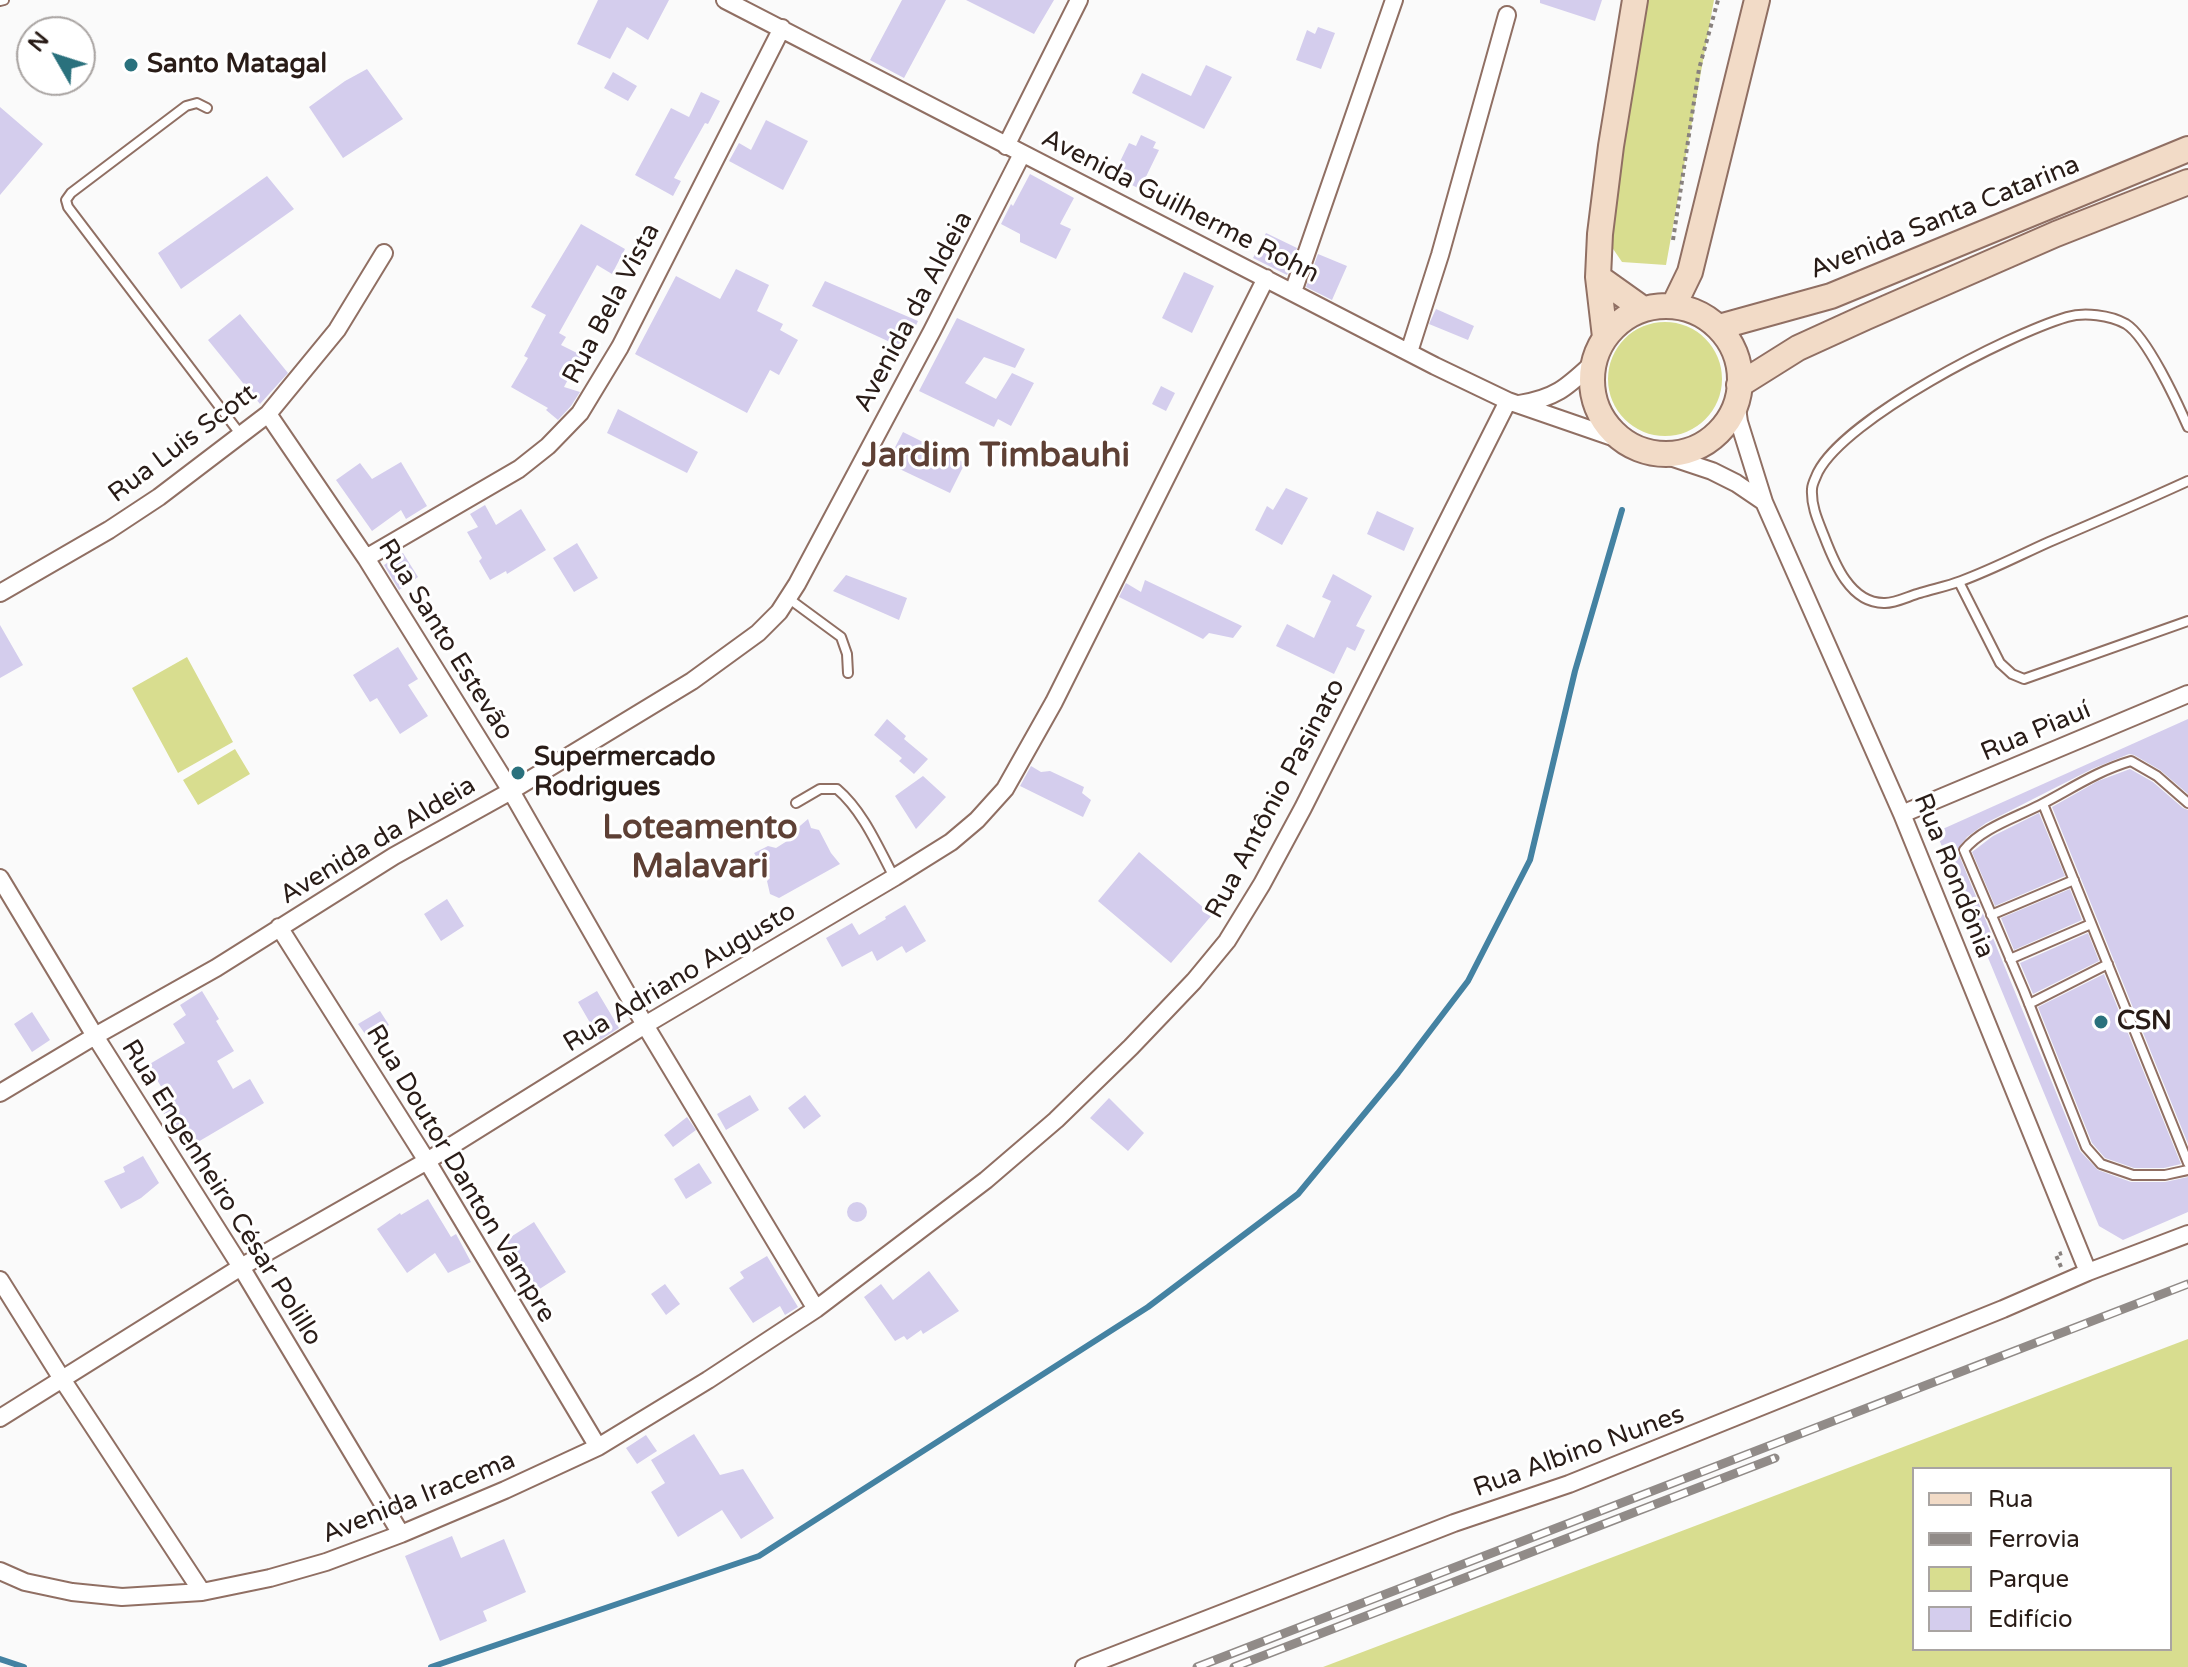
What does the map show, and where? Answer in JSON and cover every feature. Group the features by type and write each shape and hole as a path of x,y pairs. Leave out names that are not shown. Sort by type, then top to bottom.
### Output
{"street":[{"name":"Avenida Guilherme Rohn","path":"725,0 1409,352 1513,402 1621,440"},
{"path":"1006,146 1079,0"},
{"path":"1293,292 1394,0"},
{"path":"1605,337 1598,277 1603,197 1635,0"},
{"path":"1674,305 1690,272 1757,0"},
{"path":"1409,352 1440,255 1507,15"},
{"name":"Rua Bela Vista","path":"366,558 519,469 548,446 580,413 620,347 782,28"},
{"name":"Avenida Santa Catarina","path":"1719,327 1831,296 2188,149"},
{"name":"Avenida da Aldeia","path":"0,1093 216,968 394,856 511,791 692,681 758,633 788,598 925,344 1022,154"},
{"path":"1738,393 1798,348 2056,234 2188,182"},
{"name":"Rua Luis Scott","path":"0,593 109,530 159,497 268,414 337,330 384,253"},
{"path":"1598,277 1643,309"},
{"name":"Rua Adriano Augusto","path":"0,1418 241,1267 427,1161 645,1025 895,877 951,842 977,820 1005,789 1085,641 1266,278"},
{"path":"1664,455 1688,452 1707,443 1723,429 1738,393 1739,364 1731,344 1719,327 1705,316 1674,305 1643,309 1622,320 1605,337 1593,363 1592,385 1596,406 1606,425 1621,440 1643,451 1712,471 1764,502"},
{"path":"1513,402 1545,399 1593,363"},
{"name":"Rua Rondônia","path":"1738,393 1739,422 1764,502 1902,814 2088,1272"},
{"name":"Rua Antônio Pasinato","path":"816,1309 986,1180 1056,1120 1183,992 1227,941 1303,808 1513,402"},
{"name":"Rua Santo Estevão","path":"268,414 366,558 511,791 645,1025 816,1309"},
{"name":"Rua Piauí","path":"1902,814 2188,694"},
{"name":"Rua Engenheiro César Polillo","path":"0,878 95,1036 241,1267 401,1534"},
{"name":"Rua Doutor Danton Vampre","path":"279,927 427,1161 598,1447"},
{"name":"Rua Albino Nunes","path":"1084,1667 1454,1523 1569,1484 2188,1234"},
{"path":"0,1280 202,1592"},
{"name":"Avenida Iracema","path":"0,1571 25,1582 122,1597 202,1592 326,1562 401,1534 598,1447 816,1309"}],"lane":[{"path":"207,108 197,103 186,106 71,193 66,200 68,207 241,435"},
{"path":"2188,427 2137,333 2125,324 2090,315 2069,317 1984,353 1912,392 1839,445 1819,470 1812,488 1815,512 1845,581 1873,601 1887,603 1959,582 2188,481"},
{"path":"1959,582 2000,663 2012,674 2024,679 2188,621"},
{"path":"788,598 841,637 847,654 848,673"},
{"path":"2188,803 2157,776 2131,761 2094,774 1982,834 1964,850 2086,1147 2101,1164 2133,1175 2165,1175 2188,1170"},
{"path":"796,803 820,789 837,789 865,824 895,877"},
{"path":"2043,804 2188,1163"},
{"path":"1991,915 2074,880"},
{"path":"2010,959 2091,924"},
{"path":"2029,1004 2108,964"}],"path":[{"path":"1673,240 1699,69 1718,0"}],"green space":[{"path":"1640,0 1714,0 1666,265 1622,262 1605,237"},
{"path":"1665,322 1697,331 1713,347 1722,379 1713,411 1697,427 1665,436 1633,427 1617,411 1608,379 1617,347 1633,331"},
{"path":"187,657 233,742 178,773 132,688"},
{"path":"235,749 250,774 198,805 183,780"},
{"path":"2188,1339 2188,1667 1323,1667"}],"building":[{"path":"598,0 669,0 648,40 627,27 610,59 577,44"},
{"path":"902,0 946,0 904,78 870,60"},
{"path":"966,0 1054,0 1034,34"},
{"path":"1540,0 1602,0 1595,21 1540,3"},
{"path":"1318,27 1335,33 1321,69 1296,60 1307,30 1315,34"},
{"path":"1206,65 1232,77 1204,129 1132,93 1142,73 1191,96"},
{"path":"367,69 403,119 343,158 309,107"},
{"path":"613,72 637,86 628,101 604,88"},
{"path":"701,92 720,101 674,178 681,181 673,196 635,175 671,108 689,117"},
{"path":"0,107 43,144 0,195"},
{"path":"766,120 808,141 783,190 729,161 739,143 751,150"},
{"path":"1141,135 1156,142 1153,148 1159,150 1140,189 1113,176 1129,143 1136,146"},
{"path":"1030,174 1074,198 1060,224 1071,229 1056,259 1020,242 1020,234 1001,224"},
{"path":"267,176 294,209 181,289 158,253"},
{"path":"581,224 625,249 612,274 597,265 559,333 566,337 561,345 581,355 564,387 580,392 558,420 546,410 548,408 511,387 528,358 524,356 546,315 531,307"},
{"path":"1266,233 1297,248 1287,275 1253,258"},
{"path":"1318,254 1347,266 1332,300 1306,287"},
{"path":"736,269 769,285 757,311 783,324 780,330 798,340 779,375 770,370 747,413 635,354 676,276 720,299"},
{"path":"1184,272 1214,286 1192,333 1162,318"},
{"path":"825,281 918,321 905,349 812,306"},
{"path":"1436,309 1474,326 1468,340 1429,324"},
{"path":"240,314 288,373 260,404 208,340"},
{"path":"957,318 1025,349 1015,368 984,357 965,383 996,399 1012,373 1034,383 1011,426 998,419 994,427 919,391"},
{"path":"1161,386 1175,393 1166,411 1152,404"},
{"path":"618,409 698,452 687,473 607,433"},
{"path":"903,432 965,463 950,493 887,463"},
{"path":"401,462 427,506 406,519 401,510 372,531 336,480 360,463 372,479"},
{"path":"1286,488 1308,498 1282,545 1255,530 1267,506 1273,510"},
{"path":"485,505 496,525 521,509 546,550 507,574 506,571 490,580 467,532 478,527 470,514"},
{"path":"1377,511 1414,528 1404,551 1367,534"},
{"path":"577,543 598,578 574,592 553,558"},
{"path":"403,553 418,577 399,590 384,565"},
{"path":"1333,574 1372,596 1356,626 1365,630 1355,651 1347,647 1334,674 1276,646 1287,624 1314,638 1331,601 1322,597"},
{"path":"846,575 907,598 899,620 833,591"},
{"path":"1145,580 1242,626 1233,638 1209,633 1203,639 1119,597 1126,583 1141,592"},
{"path":"0,625 23,665 0,678"},
{"path":"398,647 418,679 408,685 428,716 400,734 377,698 370,702 353,675"},
{"path":"887,719 906,736 904,739 928,759 914,774 899,761 902,758 874,735"},
{"path":"2188,719 2188,794 2160,770 2129,754 2092,769 1986,823 1967,837 1957,850 2080,1151 2098,1170 2131,1182 2165,1182 2188,1177 2188,1212 2123,1240 2099,1226 1936,832"},
{"path":"1031,766 1084,787 1082,793 1091,800 1083,817 1020,786"},
{"path":"2130,769 2153,782 2188,810 2188,1144 2052,807 2098,781"},
{"path":"923,776 946,797 916,829 895,796"},
{"path":"2039,813 2065,876 1995,906 1972,852 1993,836"},
{"path":"808,819 811,828 819,830 840,864 779,898 770,894 767,881 770,878 754,853 768,846 776,848 795,836 794,831"},
{"path":"1139,852 1212,915 1171,963 1098,901"},
{"path":"2070,889 2082,920 2014,950 2001,918"},
{"path":"447,899 464,926 441,941 424,914"},
{"path":"905,905 926,941 906,953 902,946 877,961 872,951 842,967 826,938 852,923 859,935"},
{"path":"2088,933 2099,961 2033,994 2020,963"},
{"path":"2104,974 2181,1164 2164,1168 2134,1168 2105,1158 2092,1143 2038,1007"},
{"path":"202,991 234,1051 217,1061 233,1089 250,1079 264,1103 186,1149 155,1099 165,1093 148,1065 185,1043 173,1024 186,1015 180,1005"},
{"path":"597,991 619,1028 600,1040 578,1002"},
{"path":"380,1011 389,1025 368,1038 358,1024"},
{"path":"32,1012 50,1040 32,1052 14,1024"},
{"path":"750,1095 759,1110 726,1130 717,1114"},
{"path":"805,1095 821,1116 804,1129 788,1108"},
{"path":"1109,1098 1144,1133 1128,1151 1090,1118"},
{"path":"687,1117 696,1130 673,1147 664,1135"},
{"path":"143,1156 159,1183 121,1209 104,1181 125,1172 123,1167"},
{"path":"699,1163 712,1183 686,1199 674,1179"},
{"path":"428,1199 451,1237 456,1234 471,1262 448,1273 435,1253 407,1273 377,1229"},
{"path":"857,1202 864,1205 867,1212 864,1219 857,1222 850,1219 847,1212 850,1205"},
{"path":"534,1222 566,1272 538,1290 506,1240"},
{"path":"767,1256 798,1307 785,1315 780,1306 753,1323 729,1288 744,1278 740,1272"},
{"path":"929,1271 959,1311 923,1334 921,1330 907,1340 904,1336 895,1341 864,1297 881,1284 893,1300"},
{"path":"665,1284 680,1304 666,1315 651,1294"},
{"path":"694,1434 720,1475 743,1469 774,1518 741,1539 722,1510 678,1537 651,1492 665,1483 651,1460"},
{"path":"646,1435 657,1451 637,1464 626,1448"},
{"path":"452,1536 461,1558 504,1539 526,1592 483,1611 487,1621 440,1641 405,1556"}],"waterway":[{"path":"431,1667 759,1556 1148,1307 1298,1194 1398,1073 1468,981 1530,860 1575,671 1622,510"},
{"path":"0,1659 24,1667"}],"railway":[{"path":"1197,1667 2188,1284"},
{"path":"1234,1667 1775,1458"}],"place":[{"name":"Santo Matagal","path":"131,65"},
{"name":"Supermercado Rodrigues","path":"518,773"},
{"name":"CSN","path":"2101,1022"}],"district":[{"name":"Jardim Timbauhi","path":"996,457"},
{"name":"Loteamento Malavari","path":"700,848"}]}
